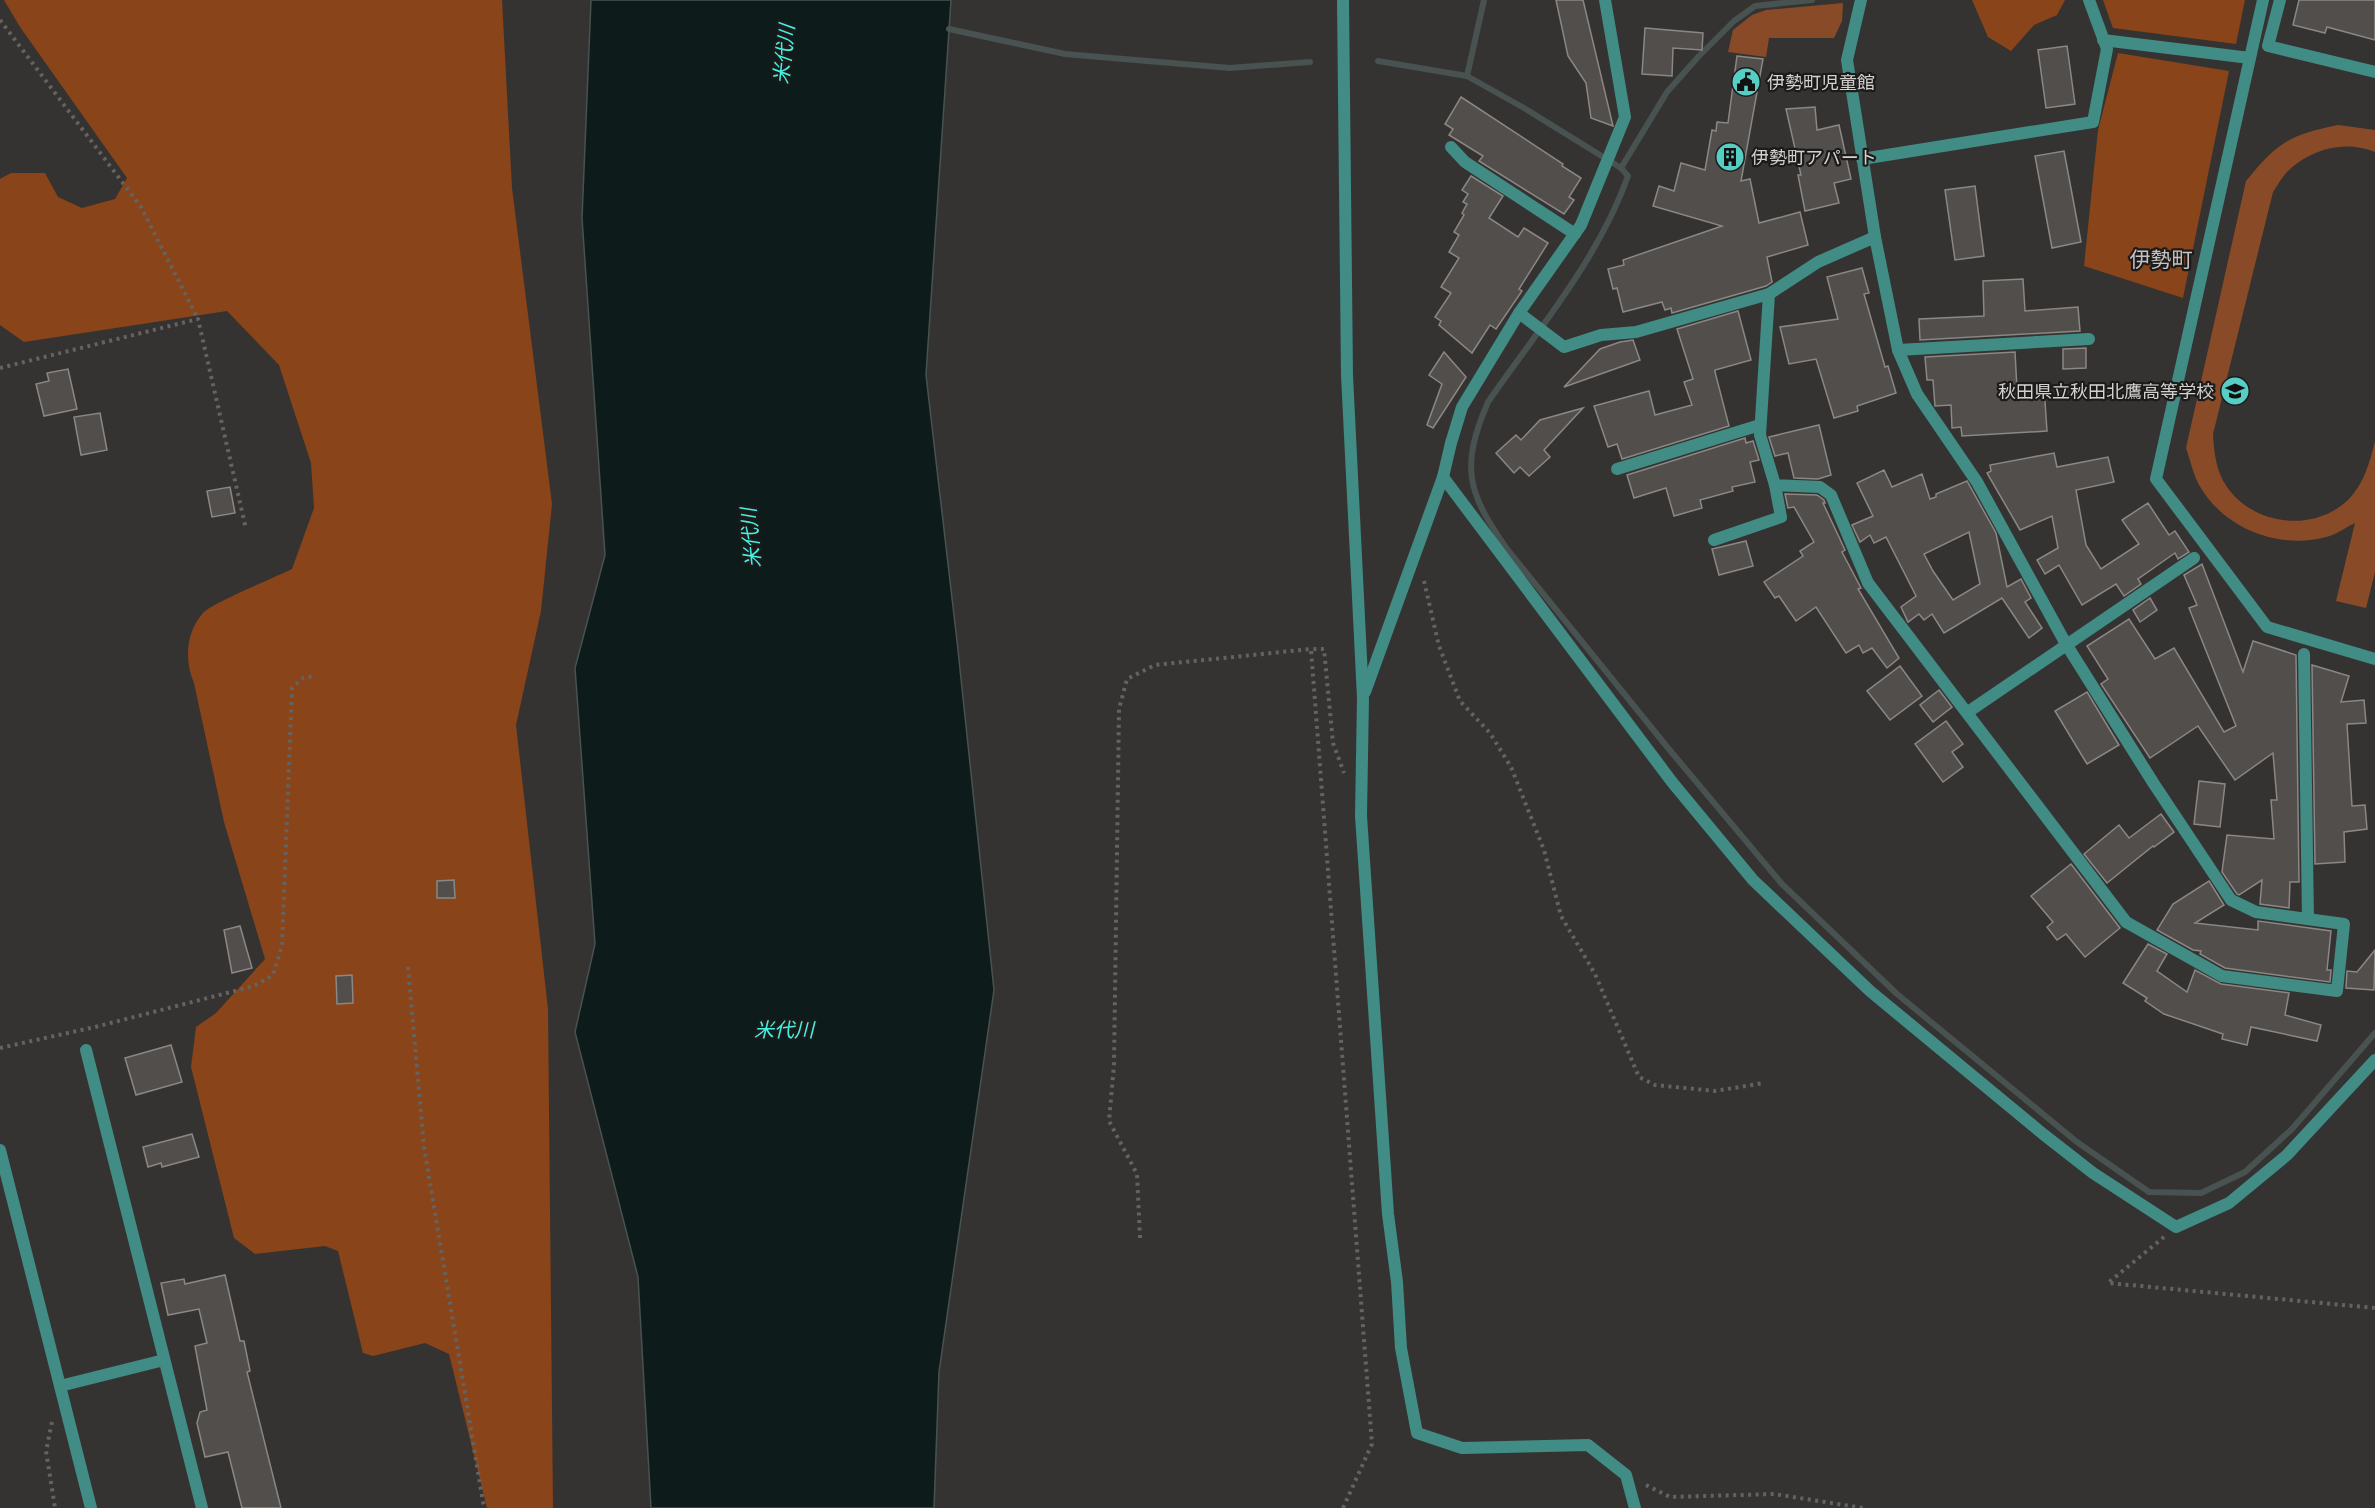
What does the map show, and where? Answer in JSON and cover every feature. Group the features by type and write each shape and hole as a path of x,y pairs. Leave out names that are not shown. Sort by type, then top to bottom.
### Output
{"street":[{"path":"1343,0 1347,375 1363,699 1361,816 1366,916 1382,1107 1388,1214 1397,1282 1401,1348 1417,1433 1462,1448 1588,1445 1626,1475 1635,1508"},
{"path":"1363,699 1443,477 1450,443 1462,407 1519,314 1581,225 1613,149 1624,117 1605,0"},
{"path":"1775,485 1820,487 1831,495 1868,583 2126,922 2222,976 2337,991 2344,924 2256,912 2231,900 2154,784 2066,644 1977,482 1917,394 1898,350 1875,237 1847,60 1861,0"},
{"path":"1862,159 2093,122 2107,49 2089,0"},
{"path":"2263,0 2156,479 2267,627 2375,659"},
{"path":"2280,0 2268,46 2375,72"},
{"path":"2103,40 2250,58"},
{"path":"1451,147 1465,162 1575,234"},
{"path":"1519,314 1564,347 1601,335 1636,332 1769,294 1818,262 1875,237"},
{"path":"1714,540 1781,517 1775,485 1760,435 1769,294"},
{"path":"1898,350 2089,339"},
{"path":"1617,469 1760,425"},
{"path":"1443,477 1637,737 1753,880 1870,991 2043,1134 2093,1173 2176,1227 2229,1203 2287,1155 2375,1060"},
{"path":"1968,712 2194,558"},
{"path":"2304,654 2308,919"},
{"path":"86,1050 202,1508"},
{"path":"0,1150 91,1508"},
{"path":"60,1386 164,1360"}],"path":[{"path":"0,20 141,207 198,319 246,529"},
{"path":"0,368 198,319"},
{"path":"1423,571 1439,646 1460,701 1490,733 1511,767 1544,850 1562,916 1595,974 1639,1077 1655,1085 1715,1091 1764,1083"},
{"path":"1311,649 1372,1444 1343,1508"},
{"path":"1140,1238 1137,1174 1110,1121 1114,1065 1119,709 1127,679 1155,665 1311,649 1324,650 1333,743 1345,774"},
{"path":"0,1048 95,1027 254,986 273,975 282,946 292,688 303,678 315,676"},
{"path":"408,967 424,1146 484,1508"},
{"path":"2176,1227 2108,1283 2375,1308"},
{"path":"53,1418 45,1451 55,1508"},
{"path":"1626,1475 1670,1497 1774,1494 1863,1508"}],"shaded area":[{"path":"4,0 502,0 512,188 552,504 541,611 516,725 548,1009 553,1508 487,1508 449,1354 425,1343 373,1356 363,1353 338,1251 325,1246 255,1254 234,1238 191,1067 196,1027 216,1013 265,959 224,822 189,665 188,646 193,629 203,613 231,597 292,569 314,508 311,463 279,365 227,311 24,342 0,325 0,179 11,173 45,173 58,197 82,208 115,199 127,178 20,27"},
{"path":"1972,0 2065,0 2057,15 2034,25 2011,51 1988,37"},
{"path":"2103,0 2245,0 2236,44 2113,28"},
{"path":"1843,3 1842,21 1834,38 1769,38 1766,57 1728,52 1733,30 1752,15 1766,10"},
{"path":"2118,53 2229,71 2183,298 2084,266 2098,130"},
{"path":"2338,125 2375,130 2375,152 2353,147 2320,151 2290,169 2273,192 2213,434 2216,462 2227,487 2253,510 2269,517 2285,520 2319,517 2335,510 2349,499 2369,464 2375,441 2375,572 2366,608 2336,601 2355,523 2330,536 2308,540 2289,540 2253,532 2221,512 2208,499 2196,479 2186,448 2246,181 2267,157 2286,142 2307,132"}],"water":[{"name":"米代川","path":"591,0 951,0 926,375 994,990 939,1372 934,1508 651,1508 638,1277 575,1032 595,944 575,668 605,555 582,218"}],"building":[{"path":"1556,0 1583,0 1613,126 1591,118 1586,83 1568,56"},
{"path":"2299,0 2375,0 2375,40 2327,27 2325,33 2293,25"},
{"path":"1645,28 1703,33 1702,50 1673,48 1672,76 1642,74"},
{"path":"2067,46 2075,104 2046,108 2038,50"},
{"path":"1737,56 1763,59 1741,181 1750,179 1759,223 1800,212 1808,245 1767,257 1772,282 1766,286 1672,313 1671,308 1665,310 1662,302 1623,312 1617,288 1613,289 1608,269 1624,265 1623,260 1722,226 1653,206 1659,186 1674,191 1681,163 1705,170 1712,130 1716,131 1717,122 1728,123"},
{"path":"1461,97 1581,178 1569,197 1574,200 1564,214 1479,161 1483,156 1449,135 1453,129 1445,124"},
{"path":"1815,107 1817,130 1839,125 1851,179 1834,183 1839,203 1805,211 1798,175 1801,175 1786,109"},
{"path":"2064,151 2081,242 2052,248 2035,156"},
{"path":"1471,176 1503,196 1489,218 1518,237 1524,228 1548,243 1519,289 1522,291 1496,329 1490,325 1472,353 1439,325 1441,321 1435,317 1451,293 1441,287 1459,258 1449,252 1459,235 1454,232 1464,215 1462,213 1467,204 1463,202 1468,194 1462,190"},
{"path":"1975,186 1984,256 1955,260 1945,190"},
{"path":"1862,268 1869,293 1864,294 1885,367 1888,366 1896,393 1857,406 1858,411 1834,418 1816,359 1789,364 1780,327 1838,319 1827,277"},
{"path":"2023,279 2025,311 2078,307 2080,331 1920,340 1919,319 1984,316 1983,281"},
{"path":"1738,311 1751,360 1715,370 1729,426 1622,459 1617,444 1608,447 1594,406 1649,391 1655,415 1692,405 1684,382 1693,379 1677,329"},
{"path":"1633,340 1640,360 1564,387 1600,349"},
{"path":"2086,348 2086,368 2063,369 2063,349"},
{"path":"1444,352 1466,377 1433,428 1427,425 1442,384 1429,375"},
{"path":"2015,352 2017,389 2044,387 2047,431 1962,436 1961,427 1952,428 1951,405 1935,406 1933,380 1927,380 1925,357"},
{"path":"68,369 77,409 44,416 36,384 49,381 47,373"},
{"path":"1583,408 1544,450 1550,457 1529,476 1520,467 1514,473 1496,453 1516,435 1521,440 1540,420"},
{"path":"100,413 107,450 81,455 74,417"},
{"path":"1819,425 1831,475 1818,479 1794,478 1788,453 1775,456 1769,437"},
{"path":"1745,438 1746,443 1753,441 1759,460 1750,462 1755,482 1732,487 1733,491 1700,500 1702,508 1674,516 1666,488 1634,498 1627,475"},
{"path":"2054,453 2057,467 2108,457 2114,482 2076,490 2086,545 2101,569 2139,544 2122,520 2148,503 2169,535 2175,531 2189,552 2178,559 2175,553 2138,579 2141,584 2124,596 2116,584 2082,605 2059,565 2045,574 2037,560 2058,548 2052,516 2020,530 1987,473 1991,471 1990,465"},
{"path":"1884,470 1892,487 1922,474 1930,499 1936,497 1936,494 1967,481 1996,533 2007,587 2021,579 2031,598 2025,602 2042,628 2029,638 2002,598 1944,633 1932,614 1924,620 1919,614 1908,622 1901,607 1916,596 1886,537 1874,543 1870,535 1860,542 1852,525 1873,516 1857,483","holes":["1969,532 1980,584 1953,600 1924,554"]},
{"path":"230,487 235,513 212,517 207,491"},
{"path":"1785,494 1817,495 1824,500 1825,503 1823,503 1845,550 1842,552 1861,588 1858,589 1899,658 1887,668 1872,648 1863,653 1859,645 1846,653 1816,607 1796,621 1779,596 1775,598 1764,582 1803,556 1800,551 1814,542 1794,507 1788,508"},
{"path":"1746,541 1753,566 1719,575 1712,549"},
{"path":"2202,564 2243,672 2253,641 2296,655 2299,882 2290,882 2289,908 2260,904 2262,880 2239,895 2237,894 2222,872 2227,835 2274,839 2271,800 2277,800 2273,753 2235,780 2198,726 2150,758 2101,684 2108,679 2087,646 2129,619 2155,659 2174,648 2224,732 2236,726 2189,608 2197,605 2184,575"},
{"path":"2150,598 2157,610 2140,622 2133,610"},
{"path":"2312,665 2349,676 2341,702 2364,700 2366,723 2347,724 2352,806 2365,805 2367,829 2344,832 2345,862 2315,864"},
{"path":"1900,666 1922,696 1890,720 1867,691"},
{"path":"1939,690 1952,707 1933,722 1920,705"},
{"path":"2087,692 2119,745 2087,764 2055,711"},
{"path":"1946,721 1963,744 1952,752 1963,767 1943,782 1915,744"},
{"path":"2199,781 2225,784 2220,827 2194,824"},
{"path":"2161,814 2174,832 2107,883 2084,854 2119,825 2129,838"},
{"path":"2071,864 2120,928 2085,957 2066,934 2057,940 2047,927 2053,922 2031,896"},
{"path":"454,880 455,898 437,898 437,881"},
{"path":"2209,881 2224,905 2195,923 2258,930 2258,921 2331,931 2327,970 2331,970 2330,982 2225,968 2200,954 2201,951 2193,950 2157,930 2173,904"},
{"path":"240,926 252,968 232,973 224,930"},
{"path":"2148,944 2167,954 2157,971 2187,992 2195,970 2221,984 2289,993 2285,1015 2321,1025 2317,1041 2251,1027 2247,1045 2222,1039 2223,1034 2164,1014 2145,1001 2147,998 2123,983"},
{"path":"2375,950 2374,990 2346,988 2347,971 2357,972"},
{"path":"352,975 353,1003 337,1004 336,976"},
{"path":"171,1045 182,1082 136,1095 125,1058"},
{"path":"192,1134 199,1157 162,1167 161,1163 148,1167 143,1147"},
{"path":"225,1275 240,1341 244,1341 250,1371 247,1372 281,1508 242,1508 228,1452 205,1457 197,1423 200,1412 207,1410 195,1346 207,1343 199,1309 168,1315 161,1283 184,1279 185,1284"}],"waterway":[{"path":"1467,76 1484,0"},
{"path":"1621,168 1667,92 1734,21 1755,6 1812,0"},
{"path":"949,29 1065,54 1230,68 1310,62"},
{"path":"1378,61 1467,76 1621,168 1628,176 1616,206 1584,265 1488,402 1474,444 1471,462 1472,478 1483,511 1507,549 1668,748 1782,884 1897,994 2077,1142 2149,1192 2201,1193 2245,1172 2292,1129 2375,1033"}],"place":[{"name":"伊勢町児童館","path":"1746,82"},
{"name":"伊勢町アパート","path":"1730,157"},
{"name":"秋田県立秋田北鷹高等学校","path":"2235,391"}],"district":[{"name":"伊勢町","path":"2161,258"}]}
